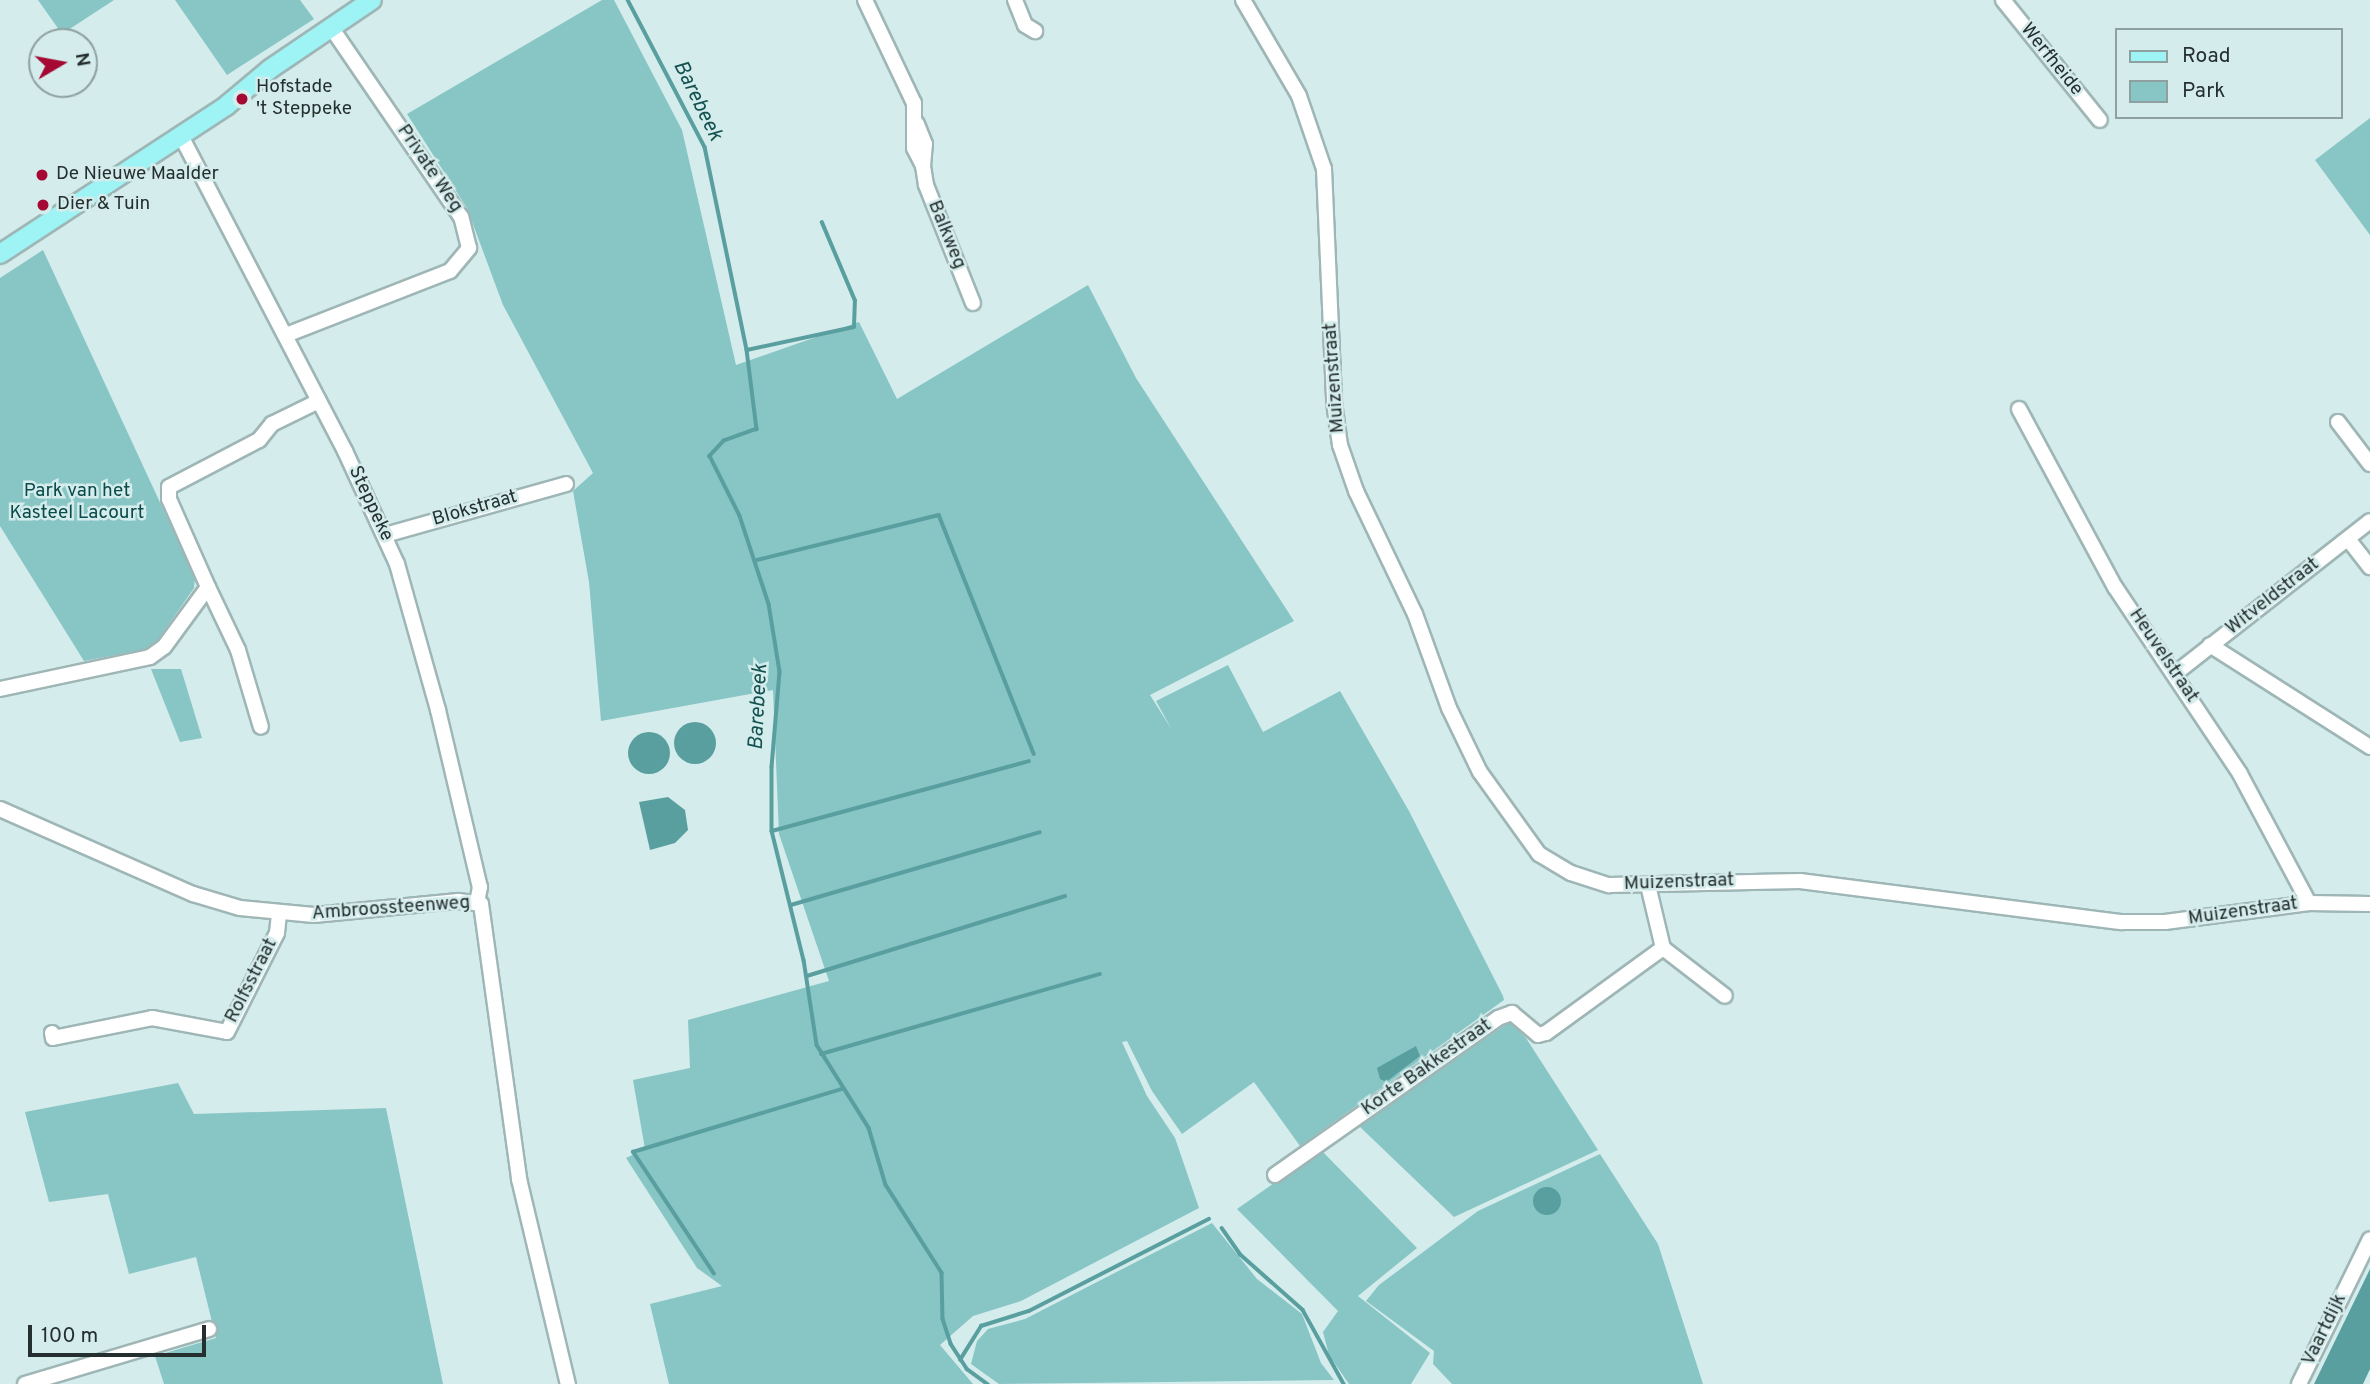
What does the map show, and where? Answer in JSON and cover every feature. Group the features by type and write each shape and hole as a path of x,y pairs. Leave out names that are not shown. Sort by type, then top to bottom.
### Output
{"main road":[{"path":"0,254 181,135 372,0"}],"street":[{"name":"Balkweg","path":"865,0 909,87 917,124 914,148 973,303"},
{"path":"1015,0 1026,25 1035,31"},
{"name":"Muizenstraat","path":"1243,0 1289,76 1310,122 1324,169 1340,445 1356,491 1415,614 1449,708 1480,772 1539,854 1571,873 1609,885 1800,881 2133,922 2165,922 2309,903 2370,904"},
{"name":"Werfheide","path":"2003,0 2100,120"},
{"name":"Private Weg","path":"286,335 450,271 469,248 461,217 331,27"},
{"name":"Steppeke","path":"181,135 286,335 385,535 425,659 480,887 477,902"},
{"path":"261,727 238,650 169,499 169,487 259,440 272,424 319,401"},
{"name":"Heuvelstraat","path":"2019,409 2115,587 2176,673 2240,774 2309,903"},
{"path":"2338,422 2370,464"},
{"name":"Blokstraat","path":"385,535 566,484"},
{"name":"Witveldstraat","path":"2176,673 2370,521"},
{"path":"2348,539 2370,568"},
{"path":"0,689 150,657 168,642 208,587"},
{"path":"2210,645 2370,747"},
{"name":"Ambroossteenweg","path":"0,809 193,894 279,915 477,902 487,927 519,1180 568,1384"},
{"path":"1648,884 1663,948 1725,996"},
{"name":"Rolfsstraat","path":"52,1032 53,1038 152,1018 227,1032 277,933 279,915"},
{"name":"Korte Bakkestraat","path":"1275,1175 1503,1015 1512,1013 1538,1035 1546,1032 1663,948"},
{"name":"Vaartdijk","path":"2299,1384 2370,1239"},
{"path":"25,1384 209,1329"}],"green space":[{"path":"38,0 114,0 71,28 58,28"},
{"path":"175,0 300,0 314,19 227,75"},
{"path":"602,0 614,0 682,130 736,365 859,322 897,399 1088,285 1136,378 1294,621 1150,695 1172,730 1156,701 1228,665 1263,732 1340,691 1409,811 1503,996 1504,1000 1300,1146 1254,1082 1182,1134 1152,1091 1127,1041 1122,1042 1147,1096 1175,1138 1199,1208 1021,1301 973,1316 940,1345 973,1384 669,1384 650,1304 722,1286 697,1268 626,1158 645,1149 633,1080 690,1068 688,1020 829,981 779,834 773,690 601,721 589,582 573,491 593,473 503,305 467,208 407,114"},
{"path":"2370,118 2370,235 2315,160"},
{"name":"Park van het Kasteel Lacourt","path":"43,250 195,578 194,588 152,648 84,661 0,526 0,278"},
{"path":"151,669 181,669 202,738 180,742"},
{"path":"1510,1022 1526,1038 1598,1150 1454,1217 1358,1125"},
{"path":"178,1083 194,1114 386,1108 443,1384 164,1384 155,1356 216,1338 196,1257 129,1274 108,1194 49,1202 25,1112"},
{"path":"1321,1150 1417,1248 1358,1296 1430,1353 1411,1384 1349,1384 1329,1355 1323,1332 1338,1311 1237,1209"},
{"path":"1600,1154 1658,1244 1703,1384 1452,1384 1433,1364 1434,1351 1366,1301 1379,1285 1478,1211"},
{"path":"1212,1223 1257,1279 1302,1314 1321,1363 1334,1380 999,1384 971,1364 977,1341 988,1329 1025,1319"}],"shaded area":[{"path":"695,722 710,728 716,743 710,758 695,764 680,758 674,743 680,728"},
{"path":"649,732 663,739 670,753 663,767 649,774 635,767 628,753 635,739"},
{"path":"668,797 685,810 688,830 675,843 650,850 639,802"},
{"path":"1416,1046 1420,1056 1386,1082 1380,1079 1377,1068"},
{"path":"1547,1187 1557,1191 1561,1201 1557,1211 1547,1215 1537,1211 1533,1201 1537,1191"},
{"path":"2370,1269 2370,1369 2363,1384 2314,1384"}],"waterway":[{"name":"Barebeek","path":"628,0 705,147 747,350 757,429 724,441 710,456 740,516 769,604 780,672 772,767 772,831 804,960 817,1045 869,1128 886,1185 942,1273 943,1319 951,1344 967,1369 988,1384"},
{"path":"747,350 854,327 855,301 822,223"},
{"path":"757,560 939,515 1034,754"},
{"path":"772,831 1029,761"},
{"path":"791,905 1040,832"},
{"path":"807,976 1065,896"},
{"path":"821,1054 1100,974"},
{"path":"714,1274 633,1152 842,1089"},
{"path":"960,1360 981,1326 1029,1311 1209,1219"},
{"path":"1222,1228 1240,1254 1303,1310 1344,1384"}],"place":[{"name":"Hofstade 't Steppeke","path":"242,99"},
{"name":"De Nieuwe Maalder","path":"42,175"},
{"name":"Dier & Tuin","path":"43,205"}]}
